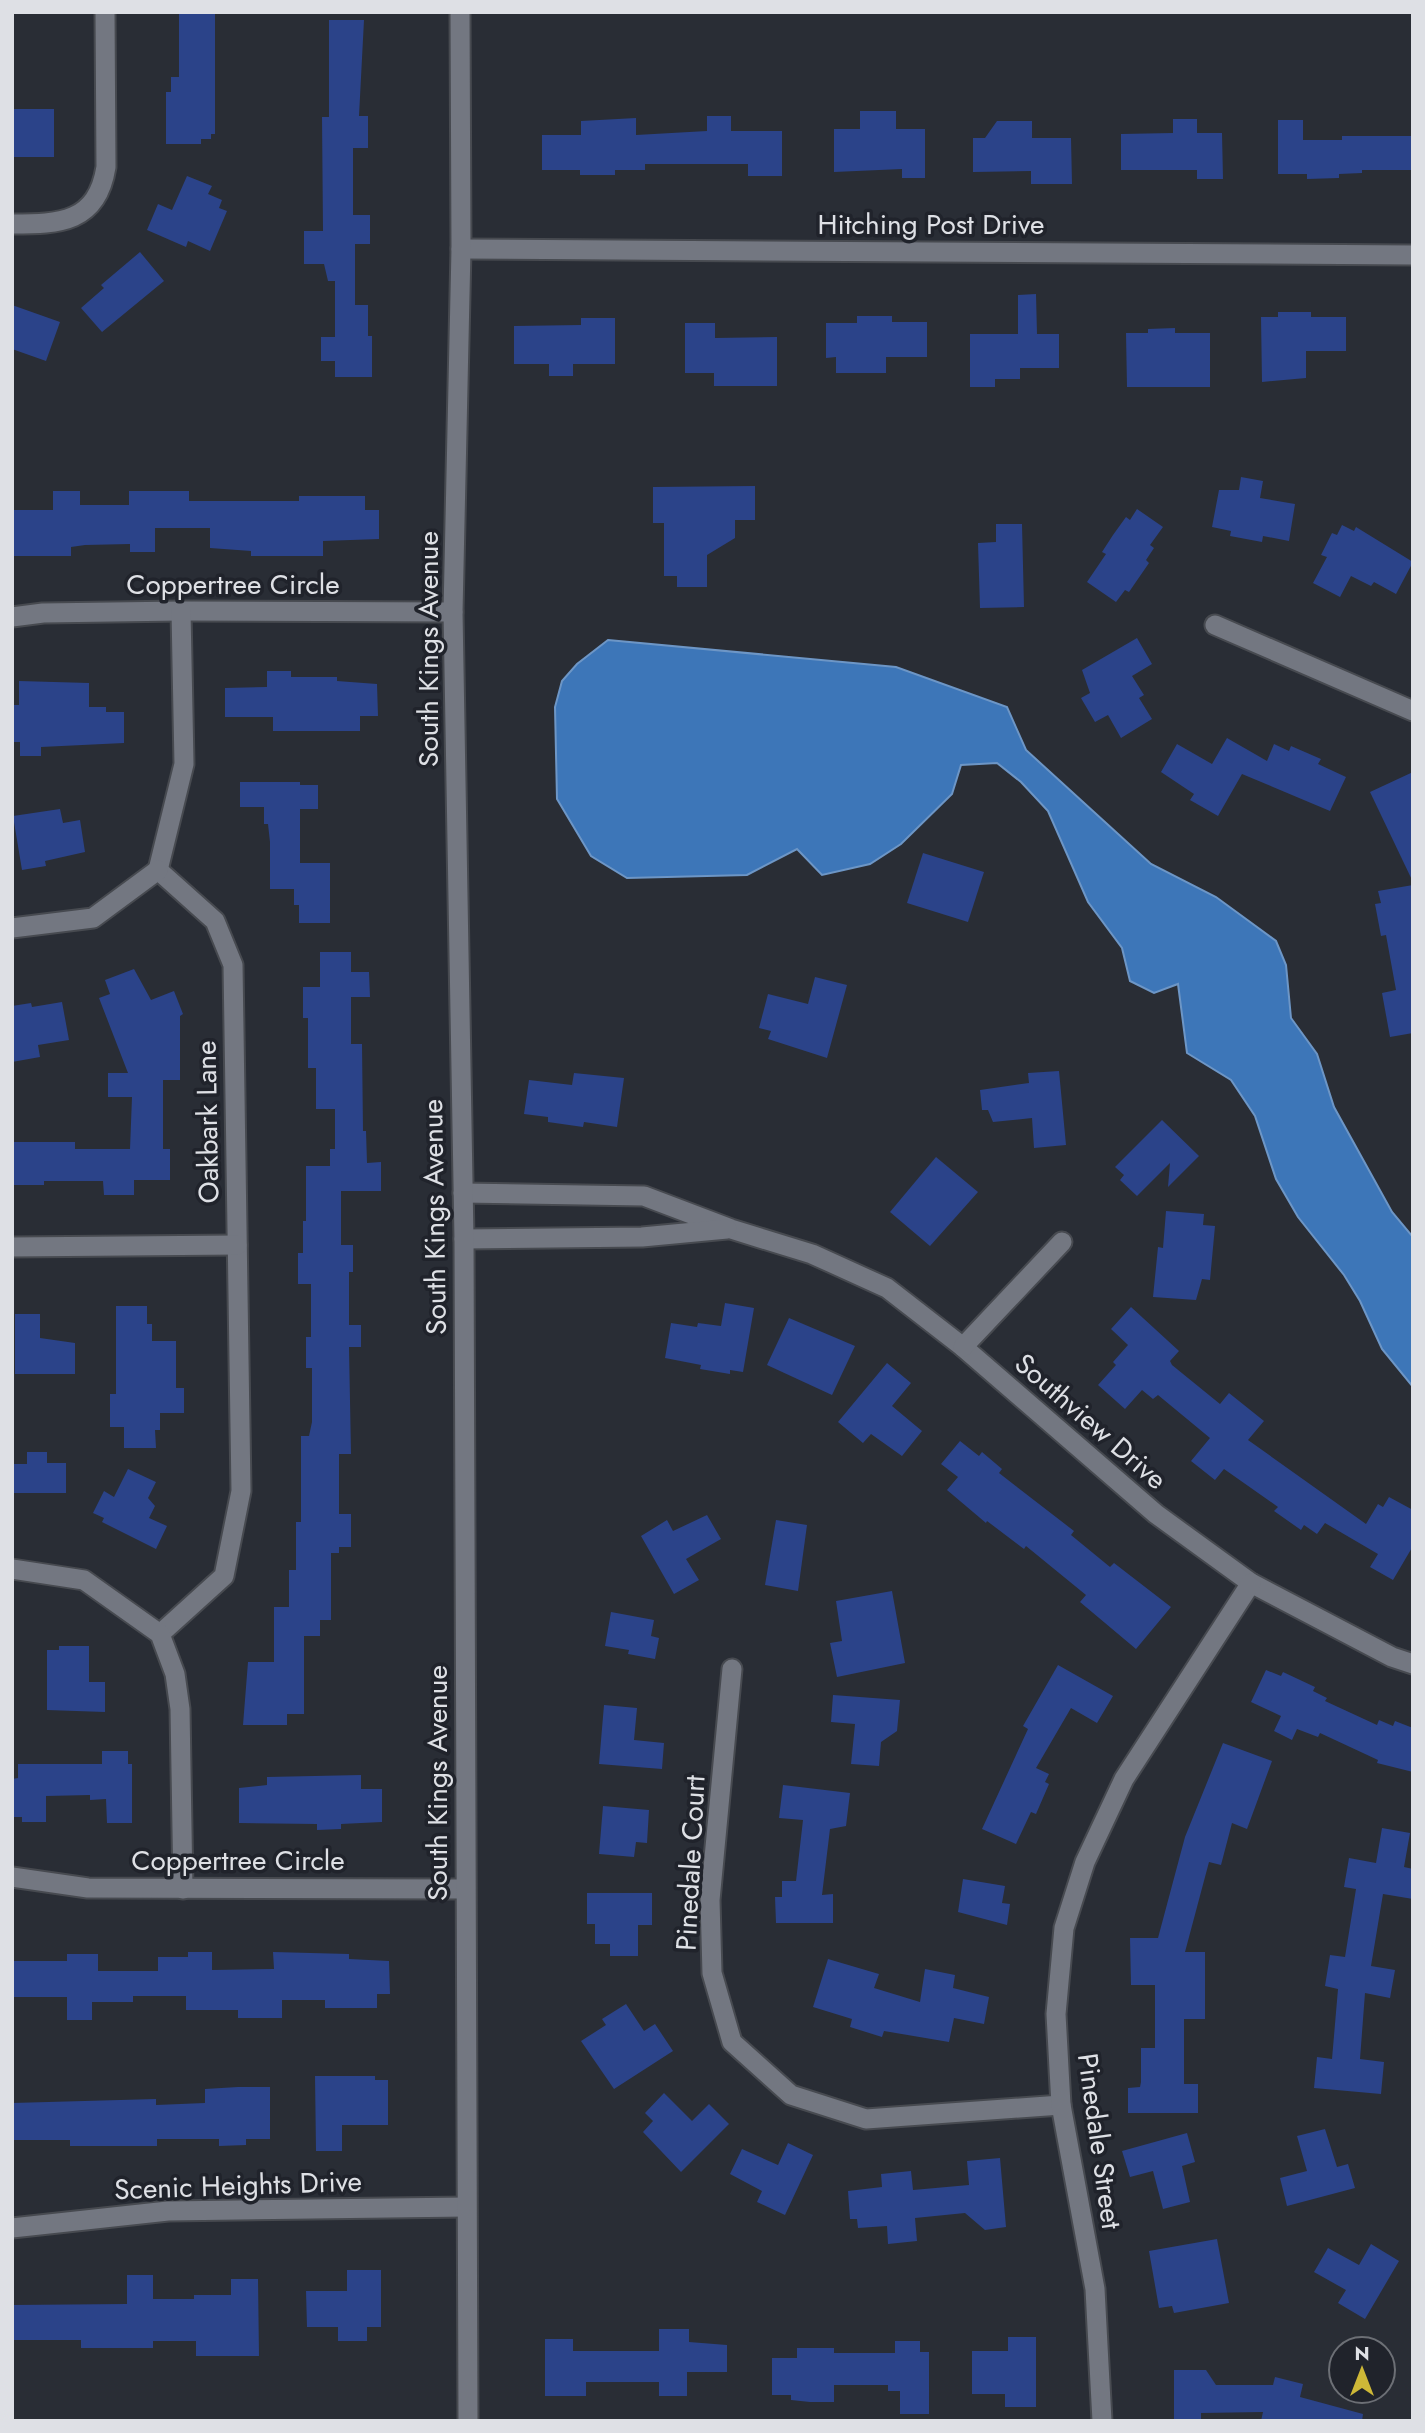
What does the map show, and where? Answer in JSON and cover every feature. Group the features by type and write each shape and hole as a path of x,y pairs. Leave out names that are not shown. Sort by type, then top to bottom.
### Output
{"street":[{"path":"12,224 54,224 71,219 92,205 100,192 106,167 106,12"},
{"name":"South Kings Avenue","path":"460,12 461,249 453,612 464,1239 468,2421"},
{"name":"Hitching Post Drive","path":"461,249 1407,255"},
{"path":"12,928 93,918 158,870 184,764 181,611"},
{"name":"Coppertree Circle","path":"12,617 43,613 181,611 453,612"},
{"path":"1215,625 1413,711"},
{"name":"Oakbark Lane","path":"158,870 215,921 233,965 241,1491 224,1576 160,1634"},
{"name":"Southview Drive","path":"463,1193 644,1196 731,1229 812,1254 887,1288 963,1347 1156,1514 1251,1583 1392,1657 1413,1664"},
{"name":"Southview Drive","path":"464,1239 642,1237 731,1229"},
{"path":"963,1347 1062,1242"},
{"path":"12,1247 237,1245"},
{"path":"12,1569 84,1580 160,1634 176,1674 180,1709 183,1889"},
{"name":"Pinedale Street","path":"1102,2421 1095,2289 1060,2105 1056,2014 1064,1928 1085,1862 1124,1779 1251,1583"},
{"name":"Pinedale Court","path":"732,1669 710,1900 712,1972 732,2042 791,2095 866,2119 1060,2105"},
{"name":"Coppertree Circle","path":"12,1877 89,1888 465,1889"},
{"name":"Scenic Heights Drive","path":"12,2228 168,2211 466,2207"}],"water":[{"path":"608,640 896,667 1007,707 1026,750 1151,864 1216,897 1276,941 1286,965 1291,1018 1317,1054 1334,1107 1392,1212 1413,1237 1413,1387 1382,1349 1360,1301 1344,1275 1298,1217 1276,1179 1255,1116 1231,1080 1187,1053 1178,984 1154,993 1130,981 1122,948 1088,902 1048,811 1021,782 997,763 961,765 952,794 901,844 870,864 822,875 797,849 747,875 627,878 591,856 557,799 555,707 562,681 577,664"}],"building":[{"path":"179,12 215,12 215,134 211,134 211,139 201,139 201,144 166,144 166,92 171,92 171,77 179,77"},
{"path":"329,20 364,20 359,116 368,116 368,148 353,148 353,215 370,215 370,244 355,244 355,305 368,305 368,336 372,336 372,377 335,377 335,361 321,361 321,337 335,337 335,281 328,281 324,264 304,264 304,231 323,231 322,117 329,117"},
{"path":"12,109 54,109 54,157 12,157"},
{"path":"860,111 896,111 896,129 925,129 925,178 902,178 902,169 834,172 834,129 860,129"},
{"path":"707,116 731,116 731,131 782,131 782,176 748,176 748,164 645,164 645,170 615,170 615,175 580,175 580,170 542,170 542,135 581,135 581,121 636,118 636,135 707,131"},
{"path":"1173,119 1197,119 1197,133 1222,133 1223,179 1197,179 1197,170 1121,170 1121,134 1173,133"},
{"path":"1278,120 1303,120 1303,140 1342,140 1342,136 1413,136 1413,170 1362,170 1362,173 1339,174 1339,178 1307,179 1307,174 1278,174"},
{"path":"997,121 1032,121 1032,138 1071,138 1072,184 1031,184 1031,171 973,172 973,138 985,138"},
{"path":"187,176 212,186 208,194 222,200 219,208 227,211 210,251 188,241 186,247 147,230 158,204 172,210"},
{"path":"140,252 164,281 102,332 81,308 104,288 101,285"},
{"path":"1036,294 1037,334 1059,334 1059,368 1020,368 1020,379 995,379 995,387 970,387 970,334 1018,334 1018,295"},
{"path":"12,305 60,322 46,361 12,349"},
{"path":"1278,312 1311,312 1311,317 1346,317 1346,351 1306,351 1306,378 1262,382 1261,317 1278,317"},
{"path":"857,316 892,316 892,322 927,322 927,357 886,357 886,373 836,373 836,357 826,358 826,323 857,323"},
{"path":"581,318 615,318 615,364 573,364 573,376 549,376 549,364 514,364 514,326 581,325"},
{"path":"685,323 715,323 715,338 777,337 777,386 714,386 714,373 685,373"},
{"path":"1175,328 1175,333 1210,333 1210,387 1127,387 1126,333 1148,333 1148,329"},
{"path":"1241,477 1263,481 1260,498 1295,504 1289,541 1263,536 1262,542 1230,536 1231,531 1212,527 1219,490 1239,490"},
{"path":"755,486 755,520 735,520 735,538 707,555 707,587 677,587 677,576 664,576 664,523 653,523 653,487"},
{"path":"53,491 80,491 80,505 129,505 129,491 189,491 189,501 299,501 299,496 365,496 365,510 379,510 379,539 323,541 323,556 251,556 251,551 210,548 210,528 155,528 155,552 130,552 130,544 85,545 71,547 71,556 12,556 12,510 53,510"},
{"path":"1137,509 1163,527 1150,545 1154,548 1146,560 1149,563 1129,592 1125,590 1116,602 1087,582 1106,554 1102,552 1113,535 1126,517 1130,520"},
{"path":"996,524 1022,524 1024,607 980,608 978,543 996,542"},
{"path":"1342,525 1354,531 1356,527 1413,562 1396,594 1374,582 1371,586 1351,576 1340,597 1313,583 1327,557 1321,555 1332,533 1337,535"},
{"path":"1137,638 1152,664 1132,676 1144,695 1139,698 1152,719 1121,738 1108,715 1095,722 1081,698 1090,693 1082,670"},
{"path":"267,671 291,671 291,677 337,677 337,681 377,684 378,716 360,716 360,731 273,731 273,717 225,717 225,688 267,687"},
{"path":"19,681 89,683 89,707 106,707 106,712 124,712 124,743 41,747 41,756 20,756 20,742 12,742 12,705 19,705"},
{"path":"1227,738 1267,761 1274,744 1289,751 1291,746 1321,759 1318,764 1346,777 1330,811 1242,774 1218,816 1190,800 1194,794 1161,772 1177,744 1212,764"},
{"path":"1413,772 1413,882 1370,792"},
{"path":"240,782 300,782 300,785 318,785 318,809 300,809 300,863 330,863 330,923 299,923 299,905 294,905 294,889 270,889 270,842 268,824 264,824 264,807 240,807"},
{"path":"60,809 63,823 80,820 85,852 45,861 46,866 22,870 13,816"},
{"path":"923,853 984,872 968,922 907,903"},
{"path":"1413,885 1413,1033 1390,1037 1382,993 1396,990 1386,935 1381,936 1375,904 1381,903 1378,891"},
{"path":"320,952 351,952 351,972 369,972 370,997 351,997 351,1044 362,1044 363,1131 366,1131 367,1163 381,1162 381,1191 341,1191 341,1245 353,1245 353,1272 349,1272 349,1325 361,1325 361,1347 349,1347 351,1454 339,1454 339,1514 351,1514 351,1547 339,1547 339,1553 331,1553 331,1620 320,1620 320,1636 304,1636 304,1714 287,1714 287,1725 243,1725 248,1662 274,1662 274,1607 289,1607 289,1570 296,1570 296,1522 301,1522 301,1436 309,1436 312,1422 312,1368 306,1368 306,1337 311,1337 311,1284 298,1284 298,1253 303,1253 303,1221 306,1221 306,1166 330,1166 330,1149 335,1149 335,1109 316,1109 316,1068 308,1068 308,1018 303,1018 303,987 320,987"},
{"path":"134,969 151,1000 174,991 183,1014 180,1016 180,1080 163,1080 163,1149 170,1149 170,1180 134,1180 134,1195 104,1195 103,1181 44,1181 44,1185 12,1185 12,1142 75,1142 75,1149 130,1149 132,1097 108,1097 108,1073 128,1073 99,998 110,994 105,980"},
{"path":"815,977 847,985 827,1058 768,1039 771,1031 759,1028 768,994 808,1004"},
{"path":"62,1002 69,1040 38,1045 40,1057 12,1062 12,1006 31,1003 32,1007"},
{"path":"1059,1071 1066,1145 1034,1148 1032,1118 993,1122 988,1110 982,1110 980,1090 1029,1083 1028,1073"},
{"path":"574,1073 624,1078 617,1127 584,1122 583,1127 548,1122 548,1117 524,1114 529,1080 572,1085"},
{"path":"1162,1120 1199,1156 1168,1187 1170,1163 1137,1196 1120,1180 1124,1175 1115,1167"},
{"path":"936,1157 978,1192 930,1246 890,1212"},
{"path":"1166,1211 1204,1214 1203,1225 1215,1226 1210,1280 1202,1279 1196,1300 1153,1297 1158,1247 1163,1248"},
{"path":"725,1303 754,1308 743,1372 730,1370 730,1374 700,1369 701,1365 665,1358 671,1323 697,1327 698,1323 721,1326"},
{"path":"116,1306 147,1306 147,1324 152,1324 152,1341 176,1341 176,1388 184,1388 184,1413 160,1413 160,1430 155,1430 156,1448 124,1448 124,1427 110,1427 110,1394 116,1394"},
{"path":"1131,1307 1179,1351 1170,1361 1172,1365 1220,1404 1229,1393 1264,1421 1248,1440 1366,1524 1378,1504 1383,1507 1389,1497 1413,1510 1413,1546 1393,1580 1370,1567 1378,1554 1325,1523 1317,1534 1304,1525 1301,1530 1274,1511 1278,1507 1224,1469 1215,1480 1191,1461 1210,1438 1158,1395 1153,1399 1142,1390 1125,1409 1098,1385 1116,1365 1113,1362 1128,1345 1111,1329"},
{"path":"15,1314 40,1314 40,1338 75,1343 75,1374 15,1374"},
{"path":"789,1318 855,1346 832,1395 767,1365"},
{"path":"887,1363 911,1383 892,1406 922,1431 902,1456 871,1434 863,1443 838,1422"},
{"path":"960,1441 979,1456 982,1452 1002,1469 999,1473 1074,1531 1071,1535 1110,1567 1114,1563 1171,1607 1136,1649 1080,1602 1086,1595 1026,1546 1024,1549 987,1521 986,1523 947,1490 958,1477 941,1464"},
{"path":"27,1452 47,1452 47,1463 66,1463 66,1493 12,1493 12,1464 27,1464"},
{"path":"128,1469 156,1482 148,1498 155,1506 149,1518 167,1526 156,1549 102,1522 104,1518 93,1513 104,1491 114,1497"},
{"path":"707,1515 721,1539 686,1559 699,1580 674,1594 641,1536 667,1520 673,1531"},
{"path":"776,1520 807,1525 798,1591 765,1585"},
{"path":"892,1591 905,1663 837,1677 830,1643 842,1641 836,1601"},
{"path":"611,1612 654,1620 651,1636 659,1638 655,1659 628,1654 629,1650 605,1646"},
{"path":"59,1646 89,1646 89,1682 105,1682 105,1712 47,1710 47,1650 59,1650"},
{"path":"1058,1665 1113,1696 1097,1723 1071,1708 1036,1768 1049,1774 1045,1782 1049,1784 1036,1814 1031,1812 1016,1844 982,1829 1028,1729 1023,1726"},
{"path":"1266,1670 1281,1676 1283,1672 1315,1687 1313,1691 1327,1698 1325,1701 1377,1725 1379,1720 1393,1726 1395,1721 1413,1728 1413,1772 1377,1763 1378,1760 1320,1733 1318,1737 1297,1729 1292,1740 1274,1731 1281,1716 1251,1702"},
{"path":"833,1695 900,1700 897,1731 881,1742 879,1766 851,1764 855,1724 831,1722"},
{"path":"604,1705 637,1708 634,1740 664,1743 662,1769 599,1764"},
{"path":"1223,1743 1272,1761 1247,1829 1232,1823 1221,1865 1209,1862 1185,1952 1205,1952 1205,2019 1184,2019 1184,2084 1198,2084 1198,2113 1128,2113 1128,2088 1140,2087 1141,2082 1141,2048 1155,2048 1155,1985 1131,1985 1130,1938 1158,1938 1185,1837"},
{"path":"102,1751 128,1751 128,1764 132,1764 132,1823 107,1823 106,1799 90,1800 90,1795 46,1796 46,1822 22,1822 22,1817 12,1817 12,1779 18,1778 18,1764 102,1764"},
{"path":"361,1775 361,1789 382,1789 382,1822 341,1824 341,1829 317,1830 317,1824 239,1823 239,1788 267,1785 267,1777"},
{"path":"783,1785 850,1793 846,1826 830,1829 822,1895 833,1894 833,1923 776,1923 775,1897 782,1897 782,1881 796,1881 803,1820 779,1818"},
{"path":"603,1806 649,1810 647,1843 636,1842 634,1857 599,1854"},
{"path":"1382,1828 1410,1833 1404,1867 1413,1869 1413,1899 1383,1894 1371,1966 1395,1970 1390,1998 1365,1993 1360,2059 1384,2062 1381,2094 1314,2088 1317,2057 1332,2059 1338,1989 1325,1986 1330,1955 1345,1957 1356,1889 1344,1887 1349,1858 1376,1863"},
{"path":"963,1879 1005,1886 1002,1903 1010,1904 1007,1925 958,1912"},
{"path":"587,1893 652,1893 652,1925 638,1925 638,1956 610,1956 610,1944 595,1944 595,1924 587,1924"},
{"path":"188,1952 212,1952 212,1970 274,1969 273,1952 349,1954 349,1959 389,1961 390,1994 377,1994 377,2008 325,2008 325,2000 282,2000 282,2018 238,2018 238,2010 186,2010 186,1996 133,1996 133,2002 92,2002 92,2020 67,2020 67,1997 12,1997 12,1961 67,1961 67,1954 98,1954 98,1971 158,1971 158,1957 188,1957"},
{"path":"828,1959 879,1974 874,1988 920,2002 925,1969 955,1975 953,1988 989,1997 984,2024 954,2018 949,2042 884,2031 882,2037 850,2027 852,2019 813,2007"},
{"path":"626,2004 644,2031 655,2024 673,2051 614,2089 581,2041 606,2025 602,2019"},
{"path":"315,2076 375,2076 375,2080 388,2080 388,2125 342,2125 342,2151 316,2151"},
{"path":"270,2087 270,2139 246,2139 246,2145 219,2146 219,2139 157,2139 157,2146 70,2146 70,2140 12,2140 12,2103 156,2099 156,2105 205,2103 205,2089"},
{"path":"664,2093 692,2121 709,2104 729,2124 681,2172 643,2132 653,2121 645,2113"},
{"path":"1325,2129 1337,2167 1348,2164 1355,2188 1287,2206 1280,2178 1307,2171 1297,2136"},
{"path":"1187,2133 1195,2162 1182,2166 1190,2202 1163,2209 1153,2171 1130,2177 1122,2151"},
{"path":"788,2143 813,2155 785,2215 757,2202 762,2191 730,2174 742,2149 778,2165"},
{"path":"1000,2158 1006,2227 985,2230 965,2213 915,2218 917,2241 888,2244 887,2226 858,2228 857,2219 850,2219 848,2191 882,2187 881,2174 911,2171 913,2190 969,2185 967,2161"},
{"path":"1217,2239 1229,2303 1174,2313 1172,2306 1159,2308 1149,2251"},
{"path":"1371,2244 1399,2261 1365,2319 1338,2303 1346,2290 1314,2272 1328,2248 1359,2265"},
{"path":"347,2270 381,2270 381,2327 367,2327 367,2341 338,2341 338,2327 307,2327 306,2291 347,2291"},
{"path":"127,2275 153,2275 153,2299 231,2295 231,2279 258,2279 259,2356 196,2356 196,2341 153,2341 153,2348 81,2348 81,2340 12,2340 12,2305 127,2304"},
{"path":"659,2329 689,2329 689,2342 727,2345 727,2372 687,2372 687,2396 659,2396 659,2382 586,2382 586,2396 545,2396 545,2339 573,2339 573,2351 659,2351"},
{"path":"1008,2337 1036,2337 1036,2407 1005,2407 1005,2394 972,2394 972,2351 1008,2351"},
{"path":"895,2341 920,2341 920,2352 929,2352 929,2414 900,2414 900,2391 888,2391 888,2385 834,2385 834,2402 791,2400 791,2395 772,2395 772,2358 797,2358 797,2348 834,2348 834,2353 895,2353"},
{"path":"1174,2370 1206,2370 1216,2385 1273,2385 1275,2377 1303,2384 1300,2397 1363,2414 1362,2421 1261,2421 1263,2412 1201,2413 1201,2421 1174,2421"}]}
